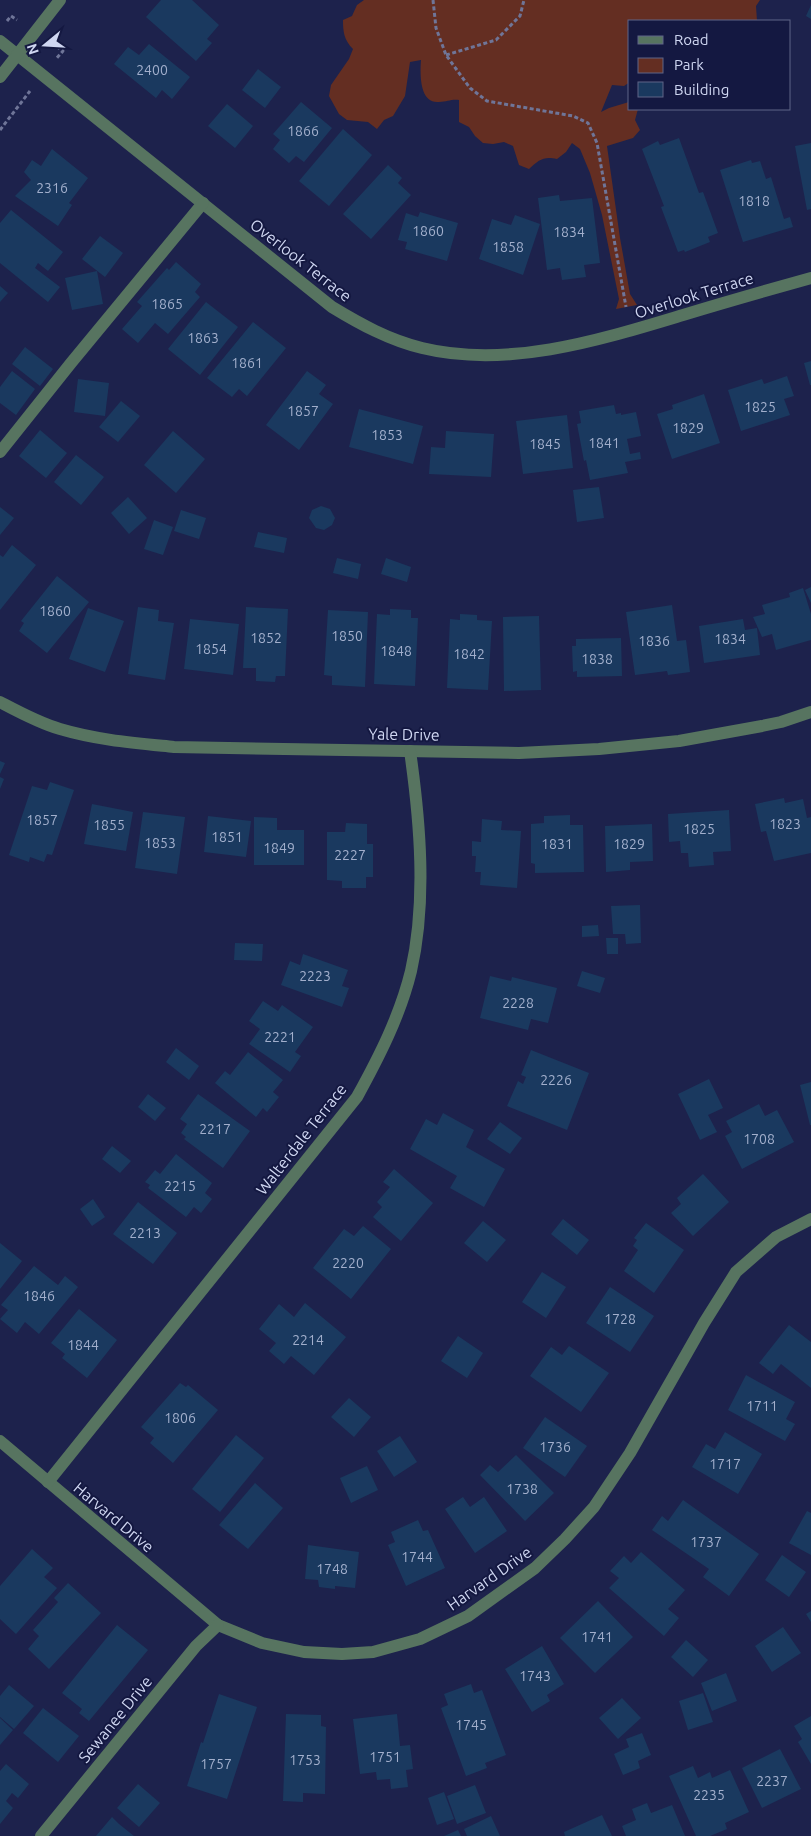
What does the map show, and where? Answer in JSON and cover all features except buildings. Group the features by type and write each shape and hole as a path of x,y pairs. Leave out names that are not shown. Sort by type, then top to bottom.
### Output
{"street":[{"path":"0,76 60,0"},
{"name":"Overlook Terrace","path":"0,41 332,307 355,321 387,336 413,345 457,354 493,355 523,353 579,343 629,331 811,278"},
{"path":"0,452 71,362 203,203"},
{"name":"Yale Drive","path":"0,702 58,729 94,738 146,744 183,747 519,753 599,749 679,741 781,722 811,712"},
{"name":"Walterdale Terrace","path":"48,1482 357,1097 382,1051 399,1010 411,970 417,929 420,894 419,828 410,751"},
{"name":"Harvard Drive","path":"0,1441 218,1625 262,1643 304,1652 342,1654 373,1652 420,1639 468,1616 535,1568 565,1539 594,1507 630,1453 736,1272 776,1237 811,1219"},
{"name":"Sewanee Drive","path":"41,1836 196,1646 218,1625"}],"path":[{"path":"433,0 436,28 446,55 470,88 487,101 573,116 588,123 597,143 626,307"},
{"path":"446,55 496,40 520,16 524,0"}],"green space":[{"path":"364,0 760,0 756,6 757,20 628,20 628,83 624,86 612,85 601,112 628,102 628,110 638,110 635,120 640,130 633,138 607,146 630,294 637,305 616,309 619,299 602,215 590,173 580,149 572,143 566,152 557,159 548,158 541,160 529,169 519,165 513,146 504,142 483,143 469,127 459,122 459,100 439,102 428,98 422,87 421,60 410,62 405,96 393,116 384,120 377,129 368,122 347,120 339,114 329,96 331,85 349,59 353,49 345,36 343,20 352,16 357,5"}]}
